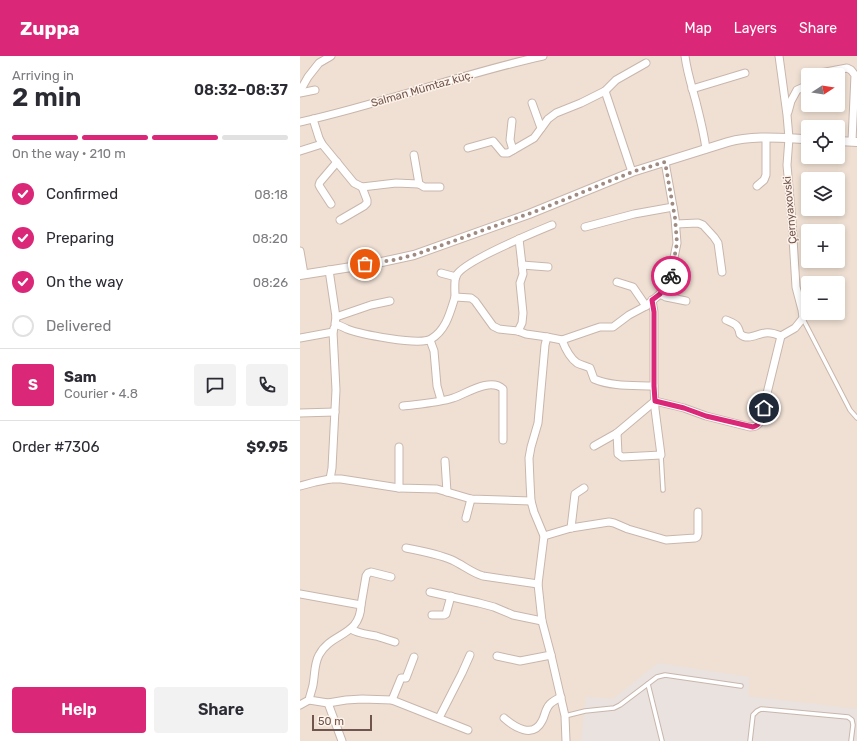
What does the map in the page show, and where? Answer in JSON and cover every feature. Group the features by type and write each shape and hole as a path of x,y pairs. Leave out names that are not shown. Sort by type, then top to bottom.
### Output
{"street":[{"path":"300,92 308,77 319,63 331,56"},
{"name":"Salman Mümtaz küç.","path":"300,122 351,110 543,56"},
{"path":"685,56 686,66 696,101 706,149"},
{"name":"Çernyaxovski","path":"779,56 789,138 787,165 796,287 801,306"},
{"path":"468,148 493,141 503,153 508,153 534,138 548,119 556,113 580,104 605,90 616,80 646,63"},
{"path":"845,68 851,70 855,75 855,142 845,141"},
{"path":"692,89 745,73"},
{"path":"787,115 791,101 797,90 801,88"},
{"path":"300,92 315,90"},
{"path":"605,90 632,172"},
{"path":"532,103 541,128"},
{"path":"300,116 300,122"},
{"path":"313,119 322,144 354,183 362,187 396,183 419,184 424,187 440,188"},
{"path":"512,121 510,140 513,150"},
{"path":"300,251 302,274 394,260 414,255 536,211 632,172 706,149 740,139 755,137 801,139"},
{"path":"757,186 764,180 766,175 766,138"},
{"path":"300,151 322,144"},
{"path":"414,155 419,184"},
{"path":"331,204 319,185 337,162"},
{"path":"455,297 471,298 494,326 499,329 518,331 526,334 562,340 600,327 613,327 629,315 646,306 660,294 670,277 677,243 676,224 665,162"},
{"path":"340,220 367,203 362,187"},
{"path":"586,227 634,214 673,207"},
{"path":"676,224 698,223 703,225 718,243 722,272"},
{"path":"336,320 346,329 391,339 422,341 430,340 442,329 449,316 455,297 456,277 459,272 468,265 505,245 552,225"},
{"path":"518,331 522,323 523,313 520,283 523,274 519,239"},
{"path":"522,264 548,267"},
{"path":"329,270 336,320 333,332 336,376 336,412 330,479"},
{"path":"441,273 456,277"},
{"path":"617,282 632,287 646,306"},
{"path":"660,294 666,297 686,301"},
{"path":"616,433 618,454 622,458 661,455 655,409 654,312 652,300"},
{"path":"336,320 371,305 390,301"},
{"path":"726,320 736,325 740,334 743,337 748,338 765,333 781,336 795,328 801,320"},
{"path":"300,338 333,332"},
{"path":"655,401 684,408 728,422 753,427 758,425 781,336"},
{"path":"548,337 545,346 538,423 529,458 531,501 544,536 538,584 542,621 565,716 566,741"},
{"path":"430,340 434,352 437,386 441,400"},
{"path":"562,340 569,355 577,362 590,368 594,379 614,385 654,386"},
{"path":"403,406 452,398 475,388 493,384 499,385 503,389 504,440"},
{"path":"594,446 616,433 655,401"},
{"path":"300,413 336,412"},
{"path":"399,447 399,488"},
{"path":"445,461 447,492"},
{"path":"300,486 341,478 399,488 437,489 471,499 531,501"},
{"path":"571,528 575,494 584,488"},
{"path":"466,518 471,499"},
{"path":"544,536 571,528 609,522 666,540 695,538 698,534 698,512"},
{"path":"406,548 431,552 454,561 483,576 538,584"},
{"path":"308,700 313,684 315,664 319,655 325,646 341,634 351,629 358,620 366,576 368,573 371,572 391,577"},
{"path":"430,592 494,607 512,615 542,621"},
{"path":"300,594 361,605"},
{"path":"432,615 446,614 451,596"},
{"path":"351,629 356,632 395,642"},
{"path":"439,718 470,655"},
{"path":"497,656 520,661 551,655"},
{"path":"392,700 401,678 406,678 414,657"},
{"path":"504,718 511,725 520,729 534,729 542,722 550,704 561,697"},
{"path":"300,705 308,700 328,703 362,699 392,700 468,730"},
{"path":"328,703 342,741"}],"lane":[{"path":"804,320 850,410 857,418"},
{"path":"661,455 663,490"},
{"path":"565,716 585,711 614,708 657,677 665,675 741,686"},
{"path":"648,684 662,741"},
{"path":"750,741 753,715 761,709 848,718 852,720 853,725 851,741"}],"shaded area":[{"path":"300,56 857,56 857,741 300,741"},
{"path":"658,663 749,677 748,696 857,709 857,741 581,741 586,697 613,699"}],"way so far":[{"path":"365,264 394,260 414,255 539,210 632,172 665,162 675,218 677,243 671,276"}],"route":[{"path":"671,276 660,294 652,300 654,312 655,401 750,427 758,425 764,408"}]}
